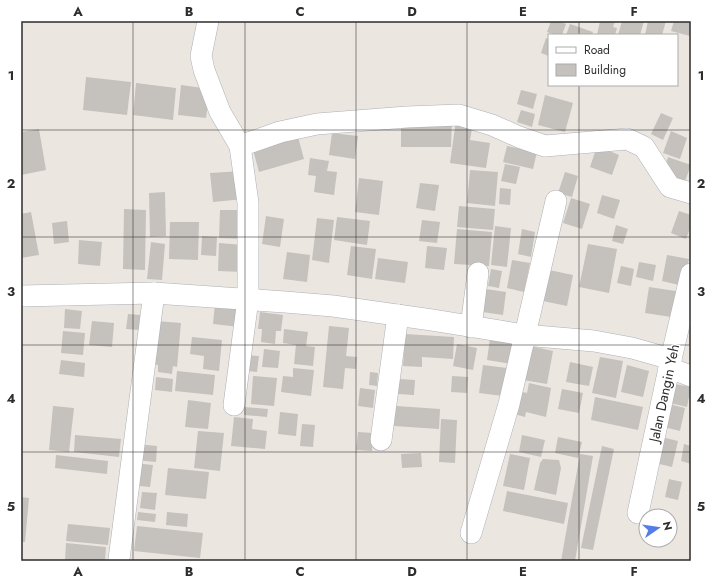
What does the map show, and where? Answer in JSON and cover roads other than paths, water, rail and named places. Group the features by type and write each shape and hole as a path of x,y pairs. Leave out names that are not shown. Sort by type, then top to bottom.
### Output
{"street":[{"path":"208,21 201,56 204,70 220,112 240,146 248,203 248,299 234,405"},
{"path":"240,146 280,132 317,124 407,117 459,115 546,146 627,139 644,147 670,187 691,192"},
{"path":"471,533 509,404 556,201"},
{"path":"471,327 478,274"},
{"name":"Jalan Dangin Yeh","path":"639,508 670,363 691,274"},
{"path":"120,559 154,294"},
{"path":"21,296 154,294 248,299 333,306 524,335 594,341 632,348 670,363 691,376"},
{"path":"381,440 398,315"}]}
